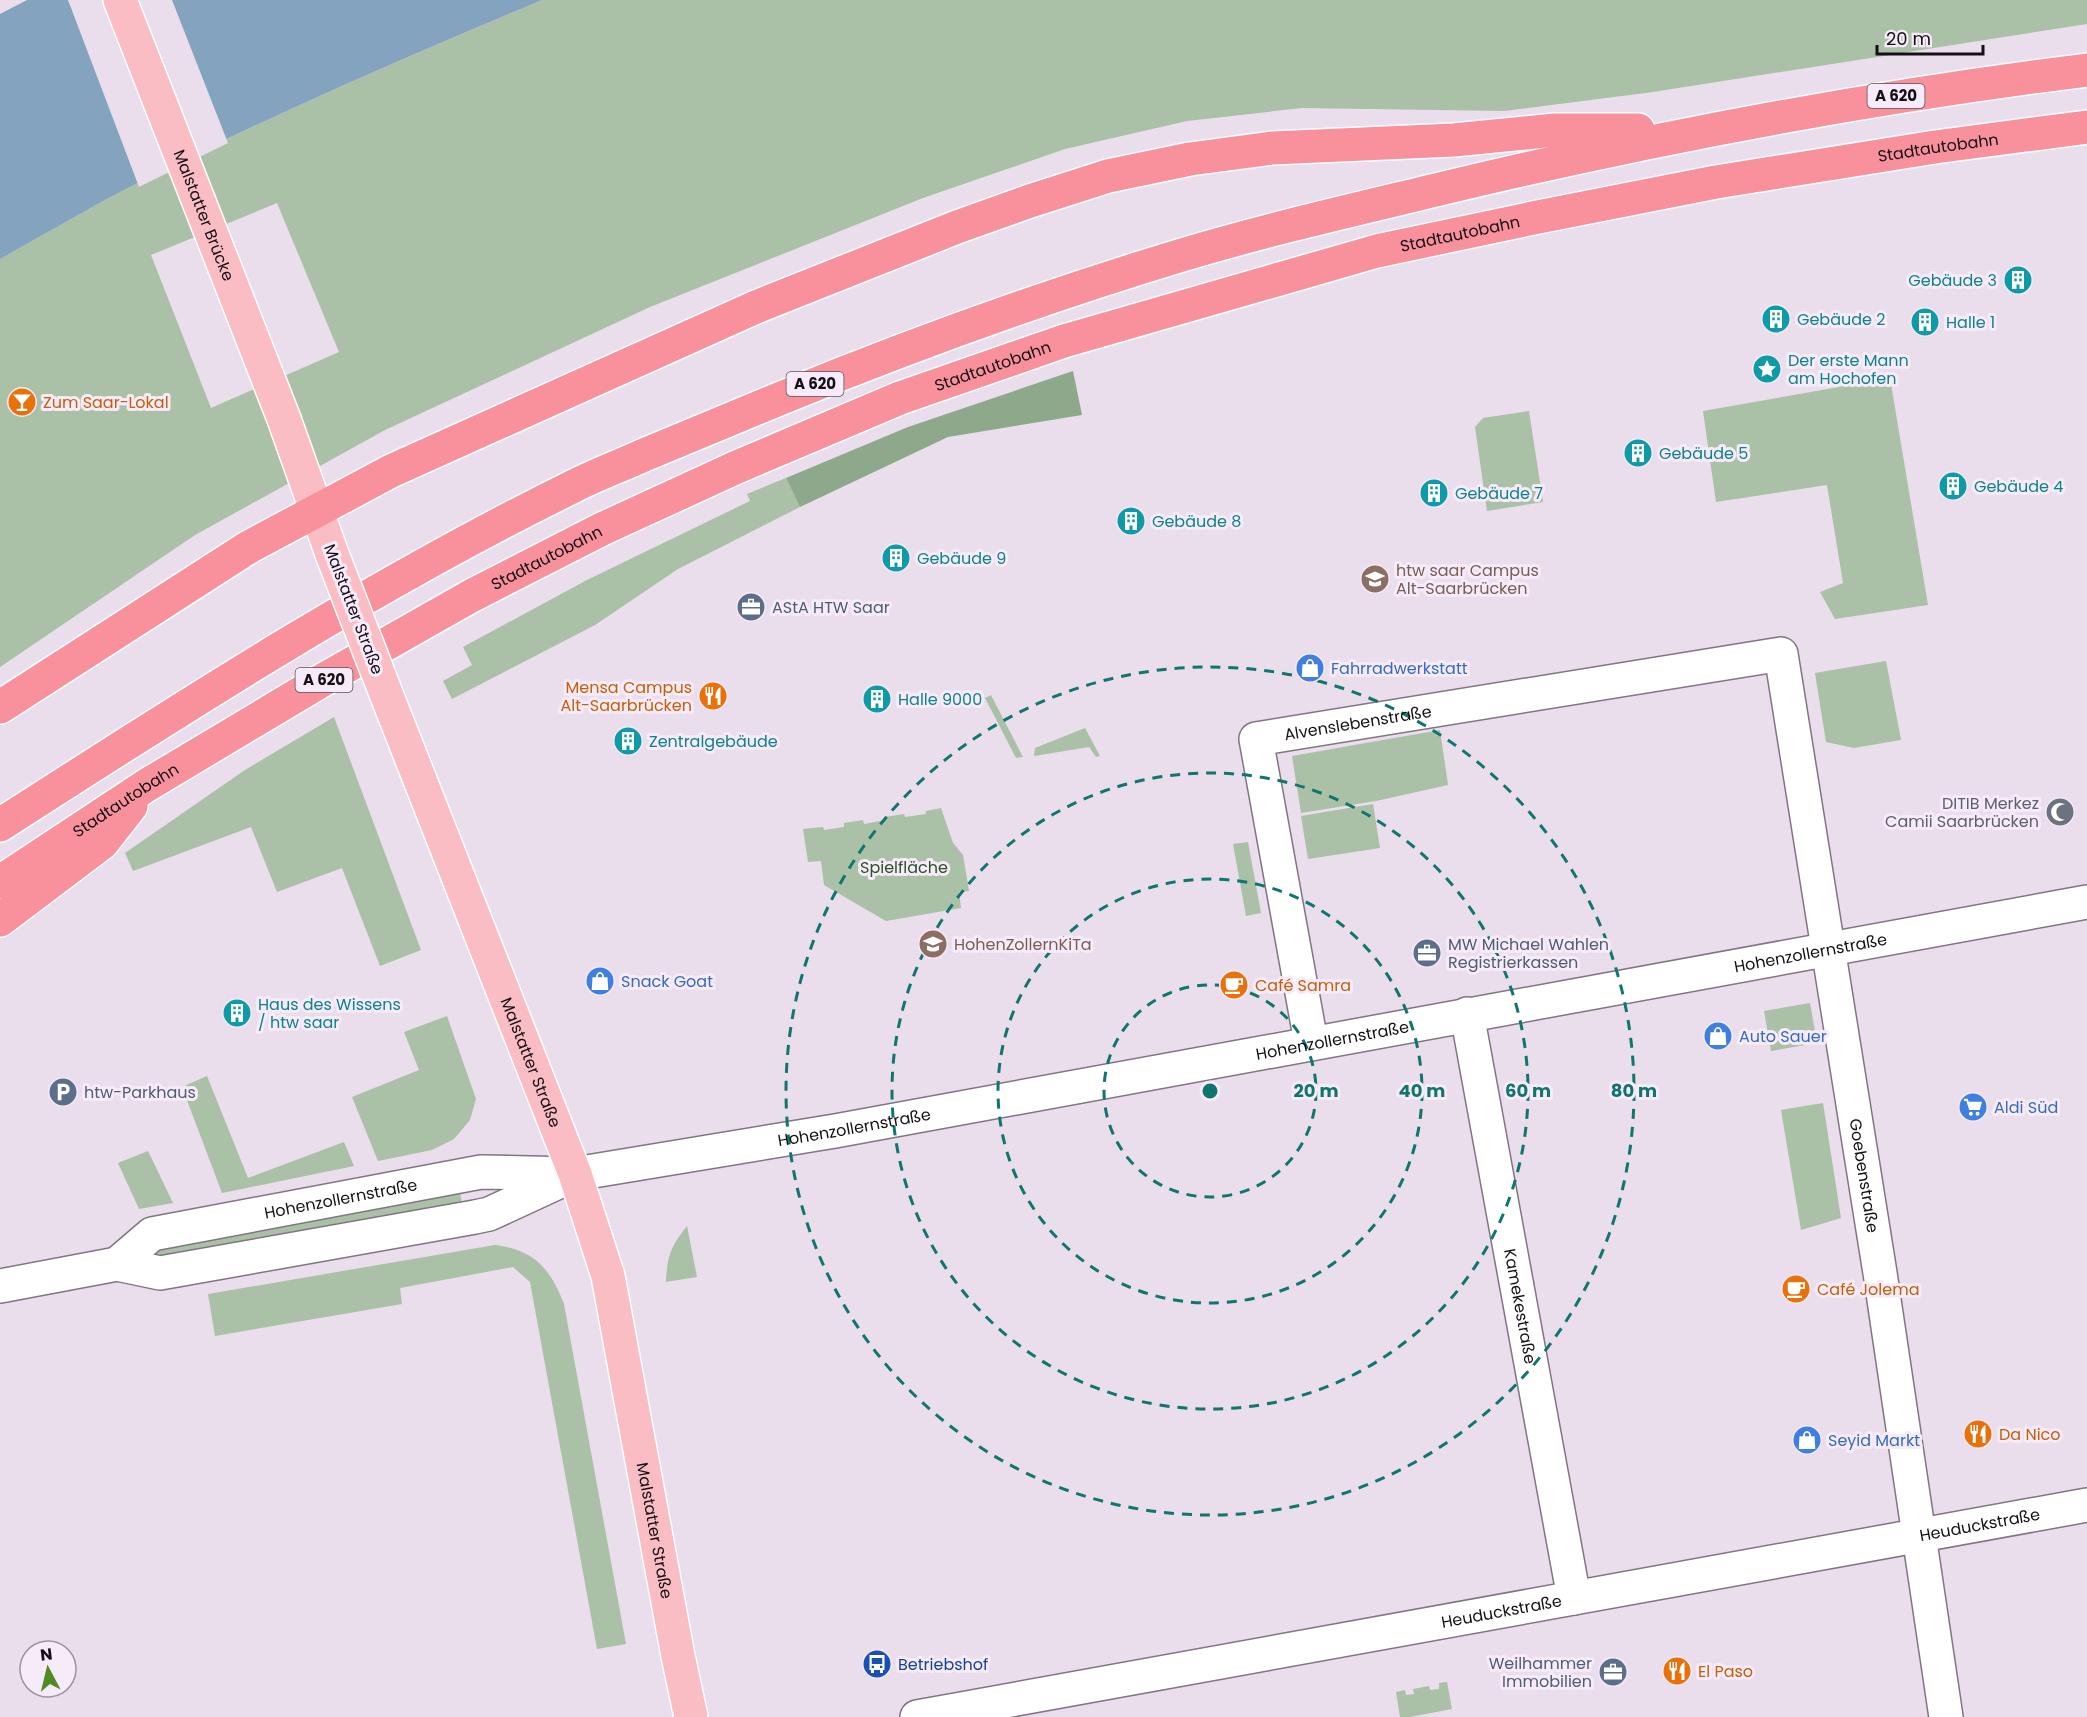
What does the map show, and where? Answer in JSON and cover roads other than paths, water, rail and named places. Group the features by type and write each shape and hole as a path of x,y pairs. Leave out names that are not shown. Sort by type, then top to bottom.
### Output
{"highway":[{"name":"A 620","path":"0,825 162,720 300,636 446,552 577,484 883,357 1051,297 1187,253 1526,168 1706,130 1862,102 2087,70"},
{"name":"Stadtautobahn","path":"0,882 147,785 321,681 471,596 602,529 737,467 900,398 1064,342 1377,251 1538,217 1751,177 1935,147 2087,127"},
{"path":"0,707 279,529 391,471 756,307 957,227 1030,201 1108,176 1190,159 1272,148 1454,140 1555,130 1706,130"},
{"path":"0,920 102,843 147,785"}],"main road":[{"name":"Malstatter Brücke","path":"120,0 288,431"},
{"name":"Malstatter Straße","path":"288,431 332,554 575,1174 608,1276 691,1717"}],"street":[{"name":"Goebenstraße","path":"1763,656 1781,654 1880,1273 1946,1717"},
{"name":"Alvenslebenstraße","path":"1311,1042 1256,739 1763,656"},
{"name":"Hohenzollernstraße","path":"117,1264 152,1234 481,1172 575,1174 835,1131 1311,1042 2087,902"},
{"name":"Kamekestraße","path":"1467,1014 1574,1598"},
{"name":"Hohenzollernstraße","path":"0,1286 117,1264 160,1273 475,1217 489,1214 575,1174"},
{"name":"Heuduckstraße","path":"917,1717 1058,1704 1574,1598 2087,1504"}],"water":[{"path":"27,0 542,0 265,121 103,201 0,259 0,14"}],"place":[{"name":"Gebäude 3","path":"2018,280"},
{"name":"Gebäude 2","path":"1776,319"},
{"name":"Halle 1","path":"1925,322"},
{"name":"Der erste Mann am Hochofen","path":"1767,369"},
{"name":"Zum Saar-Lokal","path":"22,402"},
{"name":"Gebäude 5","path":"1638,453"},
{"name":"Gebäude 4","path":"1953,486"},
{"name":"Gebäude 7","path":"1434,493"},
{"name":"Gebäude 8","path":"1131,521"},
{"name":"Gebäude 9","path":"896,558"},
{"name":"htw saar Campus Alt-Saarbrücken","path":"1375,579"},
{"name":"AStA HTW Saar","path":"751,607"},
{"name":"Fahrradwerkstatt","path":"1310,668"},
{"name":"Mensa Campus Alt-Saarbrücken","path":"713,696"},
{"name":"Halle 9000","path":"877,699"},
{"name":"Zentralgebäude","path":"628,741"},
{"name":"DITIB Merkez Camii Saarbrücken","path":"2060,812"},
{"name":"HohenZollernKiTa","path":"933,944"},
{"name":"MW Michael Wahlen Registrierkassen","path":"1427,953"},
{"name":"Snack Goat","path":"600,981"},
{"name":"Café Samra","path":"1234,985"},
{"name":"Haus des Wissens / htw saar","path":"237,1013"},
{"name":"Auto Sauer","path":"1718,1036"},
{"name":"htw-Parkhaus","path":"63,1092"},
{"name":"Aldi Süd","path":"1973,1107"},
{"name":"Café Jolema","path":"1796,1289"},
{"name":"Da Nico","path":"1978,1434"},
{"name":"Seyid Markt","path":"1807,1440"},
{"name":"Betriebshof","path":"877,1664"},
{"name":"El Paso","path":"1677,1671"},
{"name":"Weilhammer Immobilien","path":"1613,1672"}],"park label":[{"name":"Spielfläche","path":"904,867"}]}
